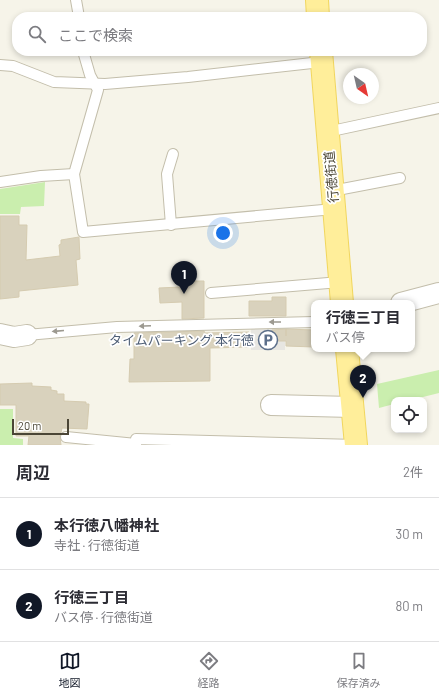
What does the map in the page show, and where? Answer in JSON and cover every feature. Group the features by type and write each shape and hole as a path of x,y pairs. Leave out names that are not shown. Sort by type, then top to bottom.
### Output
{"main road":[{"path":"317,0 318,12"},
{"name":"行徳街道","path":"321,56 341,293"},
{"path":"347,352 356,445"}],"street":[{"path":"412,300 439,293"},
{"path":"0,334 14,337 28,336"},
{"path":"270,406 352,407"}],"lane":[{"path":"76,0 78,12"},
{"path":"84,56 98,90 74,174 83,232 171,225 333,200 400,178"},
{"path":"0,65 13,66 54,82 105,84 188,78 321,56"},
{"path":"327,132 439,108"},
{"path":"171,225 167,174 173,154"},
{"path":"0,182 41,176 74,174"},
{"path":"211,293 341,293"},
{"path":"28,336 117,327 311,322"},
{"path":"66,438 136,444 136,439 356,445"}],"green space":[{"path":"45,182 44,206 21,207 20,214 0,214 0,189"},
{"path":"439,370 439,393 423,397 391,397 391,405 379,408 377,384"},
{"path":"0,409 13,409 13,438 23,439 23,445 0,445"}],"shaded area":[{"name":"タイムパーキング 本行徳","path":"251,329 285,329 285,350 251,350"}],"building":[{"path":"0,216 19,216 19,225 27,225 26,260 60,256 59,245 61,244 61,240 79,237 80,259 76,260 78,285 19,291 19,297 0,299"},
{"path":"180,281 204,281 204,318 182,319 182,302 160,303 159,288 180,287"},
{"path":"272,297 286,297 286,316 249,316 249,301 272,301"},
{"path":"272,330 311,330 311,347 286,346 286,341 272,341"},
{"path":"204,331 205,333 249,332 249,347 210,348 210,381 129,382 130,359 134,359 134,333"},
{"path":"32,383 32,386 51,387 51,390 57,391 57,394 64,394 64,401 86,402 86,404 89,404 87,429 62,428 60,437 61,445 28,445 29,436 16,436 16,405 0,405 0,384"}],"place":[{"name":"本行徳八幡神社","path":"184,294"},
{"name":"タイムパーキング 本行徳","path":"268,340"},
{"name":"行徳三丁目","path":"363,398"}]}
